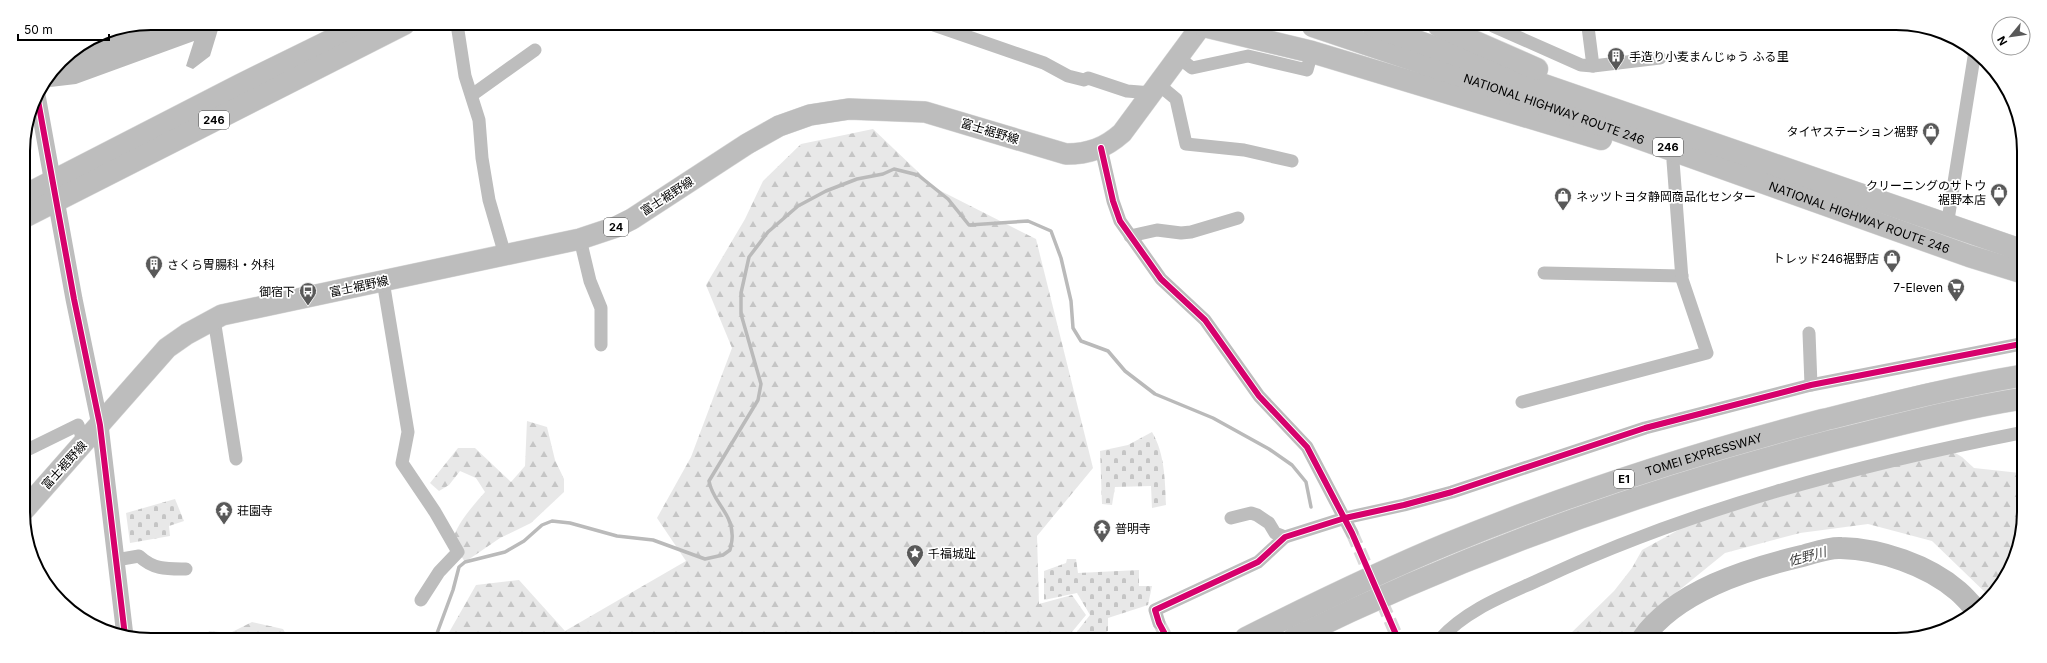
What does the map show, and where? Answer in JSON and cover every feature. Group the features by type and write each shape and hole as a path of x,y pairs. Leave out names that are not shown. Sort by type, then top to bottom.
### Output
{"highway":[{"name":"246","path":"30,212 54,191 240,85 352,30"},
{"name":"246","path":"30,195 54,191 391,30"},
{"path":"1220,30 1312,52 1451,92 1712,174 1793,192"},
{"name":"NATIONAL HIGHWAY ROUTE 246","path":"1325,30 1535,100 1969,256 2017,271"},
{"name":"NATIONAL HIGHWAY ROUTE 246","path":"1385,30 1947,226 2017,249"},
{"path":"1448,30 1616,104 1641,119"},
{"name":"TOMEI EXPRESSWAY","path":"1256,633 1349,587 1433,550 1576,494 1751,439 1896,402 2017,377"},
{"name":"TOMEI EXPRESSWAY","path":"1304,633 1361,605 1478,555 1591,513 1740,465 1877,430 2017,400"}],"main road":[{"name":"富士裾野線","path":"30,503 167,348 187,334 222,315 580,239 616,227 632,219 747,144 779,126 810,114 849,109 925,112 1066,154 1090,152 1111,143 1122,133 1200,30"}],"street":[{"path":"458,30 465,76 479,120 482,158 489,200 505,255"},
{"path":"948,30 1044,63 1068,76 1084,80 1088,78 1126,91 1155,89 1176,99 1186,144 1244,150 1292,161"},
{"path":"1502,30 1581,65 1593,66 1660,58"},
{"path":"1588,30 1593,66"},
{"path":"472,95 535,50"},
{"path":"1178,57 1192,68 1248,56 1307,70 1312,52"},
{"path":"1947,226 1974,58"},
{"path":"39,104 54,191 100,425 124,630"},
{"path":"1102,148 1112,202 1120,221 1161,279 1205,320 1259,396 1307,447 1352,533"},
{"path":"1522,402 1707,353 1682,276 1673,161"},
{"path":"1130,236 1157,230 1181,233 1191,232 1238,218"},
{"path":"580,239 590,281 601,308 601,345"},
{"path":"1544,273 1682,276"},
{"path":"383,280 408,432 402,464 435,512 458,552 439,572 421,600"},
{"path":"214,319 236,459"},
{"path":"1810,333 1810,385"},
{"path":"1159,623 1155,610 1258,562 1285,538 1345,518 1404,505 1452,492 1644,428 1810,385 2017,345"},
{"path":"30,449 78,425 84,443"},
{"path":"1446,633 1451,627 1482,606 1567,567 1654,533 1725,508 1828,477 1946,448 2017,434"},
{"path":"1231,518 1251,513 1257,515 1269,523 1275,533 1285,538"},
{"path":"116,560 139,556 148,565 162,568 186,569"}],"green space":[{"path":"873,129 935,188 1036,239 1093,468 1037,536 1039,604 1072,595 1086,615 1071,633 449,633 476,585 519,580 565,631 686,561 657,518 691,457 732,348 706,285 745,219 763,181 801,144"},
{"path":"527,421 547,427 555,460 564,479 564,492 531,523 500,538 465,562 452,542 454,535 470,509 485,492 476,478 460,471 449,485 439,491 430,483 458,448 475,448 511,482 525,466"},
{"path":"1152,432 1160,449 1162,458 1165,477 1166,505 1152,508 1151,486 1115,487 1112,505 1102,504 1100,451 1128,445"},
{"path":"1952,451 1962,457 1974,468 2017,473 2017,512 2013,544 2005,566 1997,579 1986,593 1932,541 1868,524 1800,533 1725,553 1672,596 1634,633 1571,633 1614,591 1632,568 1642,550 1693,522 1846,477"},
{"path":"175,499 184,521 169,526 170,536 130,543 126,513"},
{"path":"1067,559 1076,559 1078,573 1139,570 1139,586 1152,586 1148,605 1108,618 1108,631 1105,633 1076,633 1090,615 1077,593 1044,600 1044,571 1066,563"},
{"path":"252,622 283,629 285,633 230,633"},
{"path":"209,631 230,633 208,633"}],"shaded area":[{"path":"218,30 210,56 193,69 186,66 194,41 76,84 48,87 60,71 71,60 90,46 116,35 135,31"}],"waterway":[{"path":"437,633 453,590 459,567 465,562 505,552 524,541 542,525 552,521 570,523 617,536 653,540 705,559 723,555 730,550 732,538 729,520 714,495 709,481 758,400 761,384 741,314 741,293 749,257 768,232 798,206 826,191 857,179 883,174 894,169 918,175 948,199 969,225 1028,221 1051,231 1061,258 1071,301 1073,328 1081,341 1108,351 1125,371 1155,394 1213,418 1269,449 1292,465 1306,482 1311,507"},
{"name":"佐野川","path":"1647,633 1656,622 1674,608 1693,595 1714,584 1736,575 1781,561 1832,548 1872,551 1918,566 1933,573 1961,593 1972,606"}],"tunnel":[{"path":"1352,533 1395,633"},
{"path":"1159,623 1164,633"}],"cycle path":[{"path":"39,105 74,299 100,425 124,630"},
{"path":"1101,148 1113,201 1120,221 1161,279 1205,320 1259,396 1307,447 1352,533 1395,633"},
{"path":"1164,633 1155,610 1258,562 1285,537 1345,518 1404,505 1452,492 1645,428 1811,385 2017,345"}],"place":[{"name":"手造り小麦まんじゅう ふる里","path":"1616,71"},
{"name":"タイヤステーション裾野","path":"1931,146"},
{"name":"クリーニングのサトウ 裾野本店","path":"1999,207"},
{"name":"ネッツトヨタ静岡商品化センター","path":"1563,211"},
{"name":"トレッド246裾野店","path":"1892,273"},
{"name":"さくら胃腸科・外科","path":"154,279"},
{"name":"7-Eleven","path":"1956,302"},
{"name":"御宿下","path":"308,306"},
{"name":"荘園寺","path":"224,525"},
{"name":"普明寺","path":"1102,543"},
{"name":"千福城趾","path":"915,568"}]}
